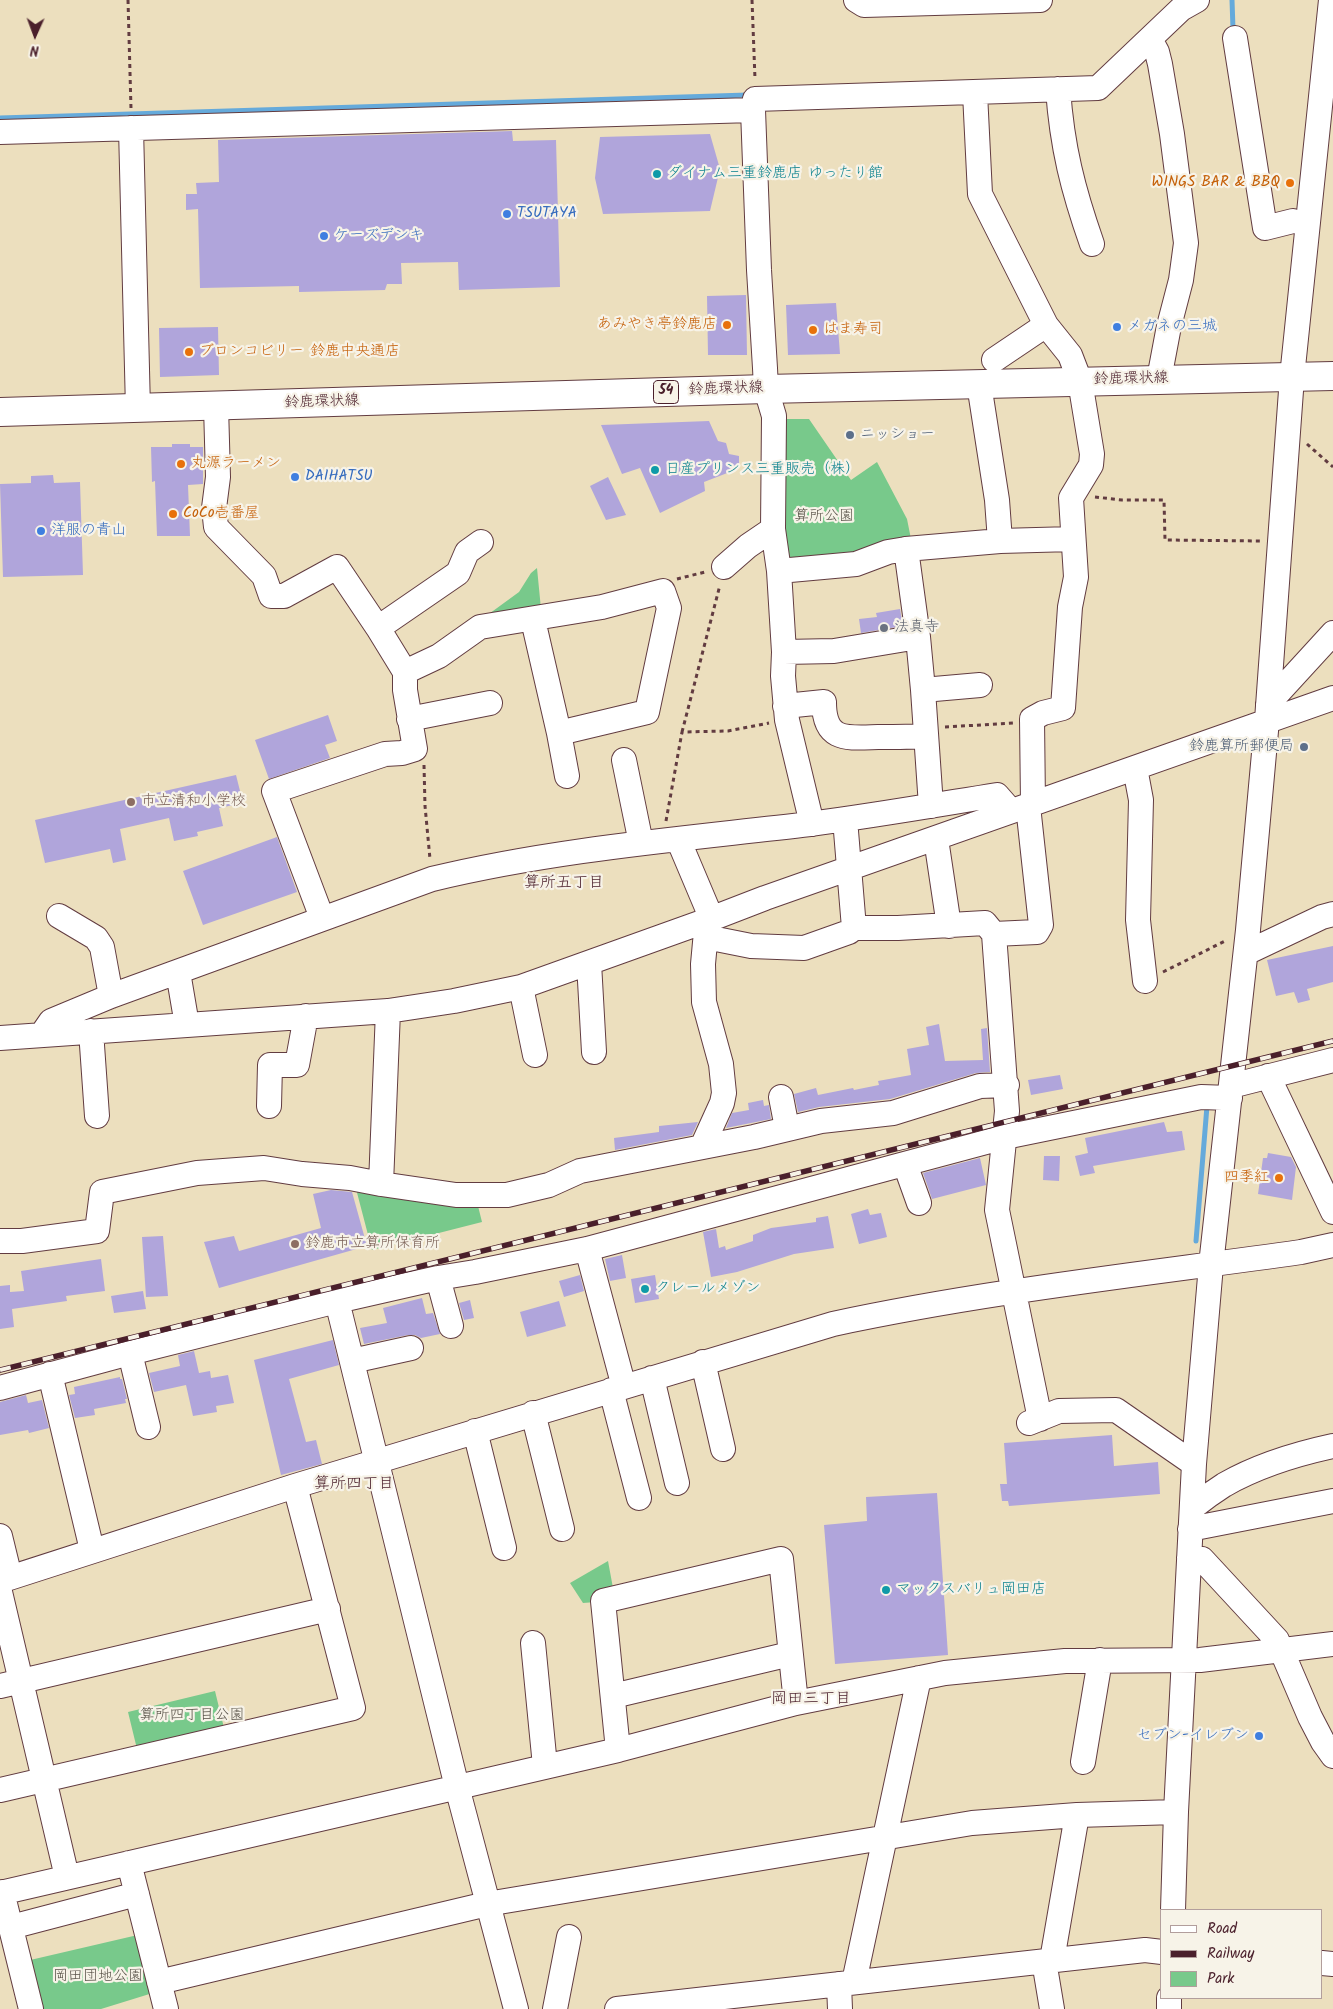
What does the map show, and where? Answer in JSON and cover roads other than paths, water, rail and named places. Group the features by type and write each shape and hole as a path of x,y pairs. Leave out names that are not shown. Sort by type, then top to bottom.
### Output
{"main road":[{"name":"鈴鹿環状線","path":"0,412 766,389 1333,376"}],"street":[{"path":"856,0 864,5 1040,0"},
{"path":"812,824 786,713 783,676 784,652 779,571 773,529 774,416 766,389 759,270 753,110 755,99 1098,88 1181,10 1198,0"},
{"path":"1173,1909 1176,1812 1194,1464 1211,1265 1247,942 1268,712 1292,377 1322,190 1331,0"},
{"path":"1235,38 1265,228 1293,222"},
{"path":"1150,39 1157,52 1160,64 1172,134 1186,243 1181,280 1169,326 1159,379"},
{"path":"1058,89 1060,125 1071,179 1092,244"},
{"path":"974,93 980,194 1046,326 1070,355 1080,381 1092,460 1071,498 1076,577 1070,607 1063,708 1043,713 1032,719 1024,807 1041,925 1037,932 994,934"},
{"path":"0,132 131,119 753,110"},
{"path":"131,119 138,409"},
{"path":"994,360 1046,326"},
{"path":"979,384 997,500 1000,541"},
{"path":"216,406 218,477 214,508 216,527 264,576 271,596 284,596 337,567 405,672 405,690 414,749 402,753 385,754 274,791 322,918"},
{"path":"724,567 748,546 773,529"},
{"path":"779,571 856,564 888,552 906,549 1000,541 1073,539"},
{"path":"378,628 458,573 468,552 480,542"},
{"path":"906,549 918,637 931,806"},
{"path":"405,672 439,656 480,628 602,607 664,592 669,608 646,712 559,733"},
{"path":"533,620 567,776"},
{"path":"1268,712 1333,633"},
{"path":"784,652 834,651 918,637"},
{"path":"923,690 980,685"},
{"path":"0,1038 388,1011 454,1001 521,987 589,963 707,929 765,898 1135,768 1268,712 1333,698"},
{"path":"786,713 824,702 824,715 830,728 846,738 926,732"},
{"path":"409,719 490,703"},
{"path":"624,760 661,841 708,910 704,964 704,1002 721,1064 724,1093 722,1103 702,1147"},
{"path":"1135,768 1140,800 1138,920 1145,981"},
{"path":"42,1034 51,1021 111,996 432,879 485,866 661,841 812,824 997,796 1024,807"},
{"path":"845,819 854,928"},
{"path":"936,838 949,926"},
{"path":"1247,942 1333,914"},
{"path":"59,916 96,938 102,947 111,996"},
{"path":"707,929 751,946 804,948 849,932 854,928 898,928 985,923 994,934 1006,1085 1007,1122 997,1210 1015,1292 1034,1421 1060,1411 1116,1410 1194,1464"},
{"path":"589,963 594,1052"},
{"path":"178,972 187,1025"},
{"path":"521,987 535,1055"},
{"path":"381,1184 388,1011"},
{"path":"269,1106 270,1065 297,1065 306,1016"},
{"path":"91,1031 97,1116"},
{"path":"0,1388 337,1301 438,1278 587,1249 1005,1137 1230,1092 1268,1076 1333,1060"},
{"path":"1268,1076 1333,1212"},
{"path":"0,1240 22,1241 97,1231 102,1192 197,1173 264,1168 302,1174 350,1178 456,1195 507,1195 549,1185 580,1171 821,1121 893,1113 980,1086 1006,1085"},
{"path":"781,1097 787,1128"},
{"path":"905,1164 919,1203"},
{"path":"3,1583 92,1550 295,1486 833,1324 901,1310 1301,1252 1333,1245"},
{"path":"587,1249 640,1498"},
{"path":"438,1278 451,1326"},
{"path":"337,1301 457,1787 516,2009"},
{"path":"352,1361 411,1348"},
{"path":"130,1353 148,1427"},
{"path":"703,1362 723,1449"},
{"path":"50,1374 92,1550"},
{"path":"652,1378 677,1483"},
{"path":"533,1413 562,1529"},
{"path":"475,1431 504,1548"},
{"path":"1191,1519 1224,1485 1303,1452 1333,1446"},
{"path":"0,1790 353,1708 295,1486"},
{"path":"1191,1519 1333,1501"},
{"path":"0,1536 10,1683 45,1780 67,1877"},
{"path":"1189,1558 1202,1559 1277,1640 1310,1717 1323,1742 1333,1756"},
{"path":"618,1750 604,1600 781,1559 796,1703"},
{"path":"10,1683 328,1609"},
{"path":"533,1643 545,1766"},
{"path":"31,2009 1,1892 618,1750 796,1703 919,1678 954,1672 1065,1661 1200,1660 1333,1644"},
{"path":"613,1696 790,1654"},
{"path":"1083,1762 1100,1660"},
{"path":"840,2009 885,1838 919,1678"},
{"path":"159,1982 487,1904 972,1823 1077,1815 1176,1812"},
{"path":"1052,2009 1048,1961 1077,1815"},
{"path":"129,1863 159,1982 163,2008"},
{"path":"11,1927 137,1894"},
{"path":"555,2009 569,1937"},
{"path":"617,2009 1145,1950 1160,1952"}],"waterway":[{"path":"1232,0 1233,29"},
{"path":"0,118 748,95"},
{"path":"1196,1241 1207,1106"}],"railway":[{"path":"0,1370 1333,1041"}],"place":[{"name":"ダイナム三重鈴鹿店 ゆったり館","path":"657,174"},
{"name":"WINGS BAR & BBQ","path":"1290,183"},
{"name":"TSUTAYA","path":"507,214"},
{"name":"ケーズデンキ","path":"324,236"},
{"name":"あみやき亭鈴鹿店","path":"727,325"},
{"name":"メガネの三城","path":"1117,327"},
{"name":"はま寿司","path":"813,330"},
{"name":"ブロンコビリー 鈴鹿中央通店","path":"189,352"},
{"name":"ニッショー","path":"850,435"},
{"name":"丸源ラーメン","path":"181,464"},
{"name":"日産プリンス三重販売（株）","path":"655,470"},
{"name":"DAIHATSU","path":"295,477"},
{"name":"CoCo壱番屋","path":"173,514"},
{"name":"洋服の青山","path":"41,531"},
{"name":"法真寺","path":"884,628"},
{"name":"鈴鹿算所郵便局","path":"1304,747"},
{"name":"市立清和小学校","path":"131,802"},
{"name":"四季紅","path":"1279,1178"},
{"name":"鈴鹿市立算所保育所","path":"295,1244"},
{"name":"クレールメゾン","path":"645,1289"},
{"name":"マックスバリュ岡田店","path":"886,1590"},
{"name":"セブン-イレブン","path":"1259,1736"}],"district":[{"name":"算所五丁目","path":"564,884"},
{"name":"算所四丁目","path":"354,1485"},
{"name":"岡田三丁目","path":"811,1700"}],"park label":[{"name":"算所公園","path":"824,517"},
{"name":"算所四丁目公園","path":"192,1716"},
{"name":"岡田団地公園","path":"98,1977"}]}
